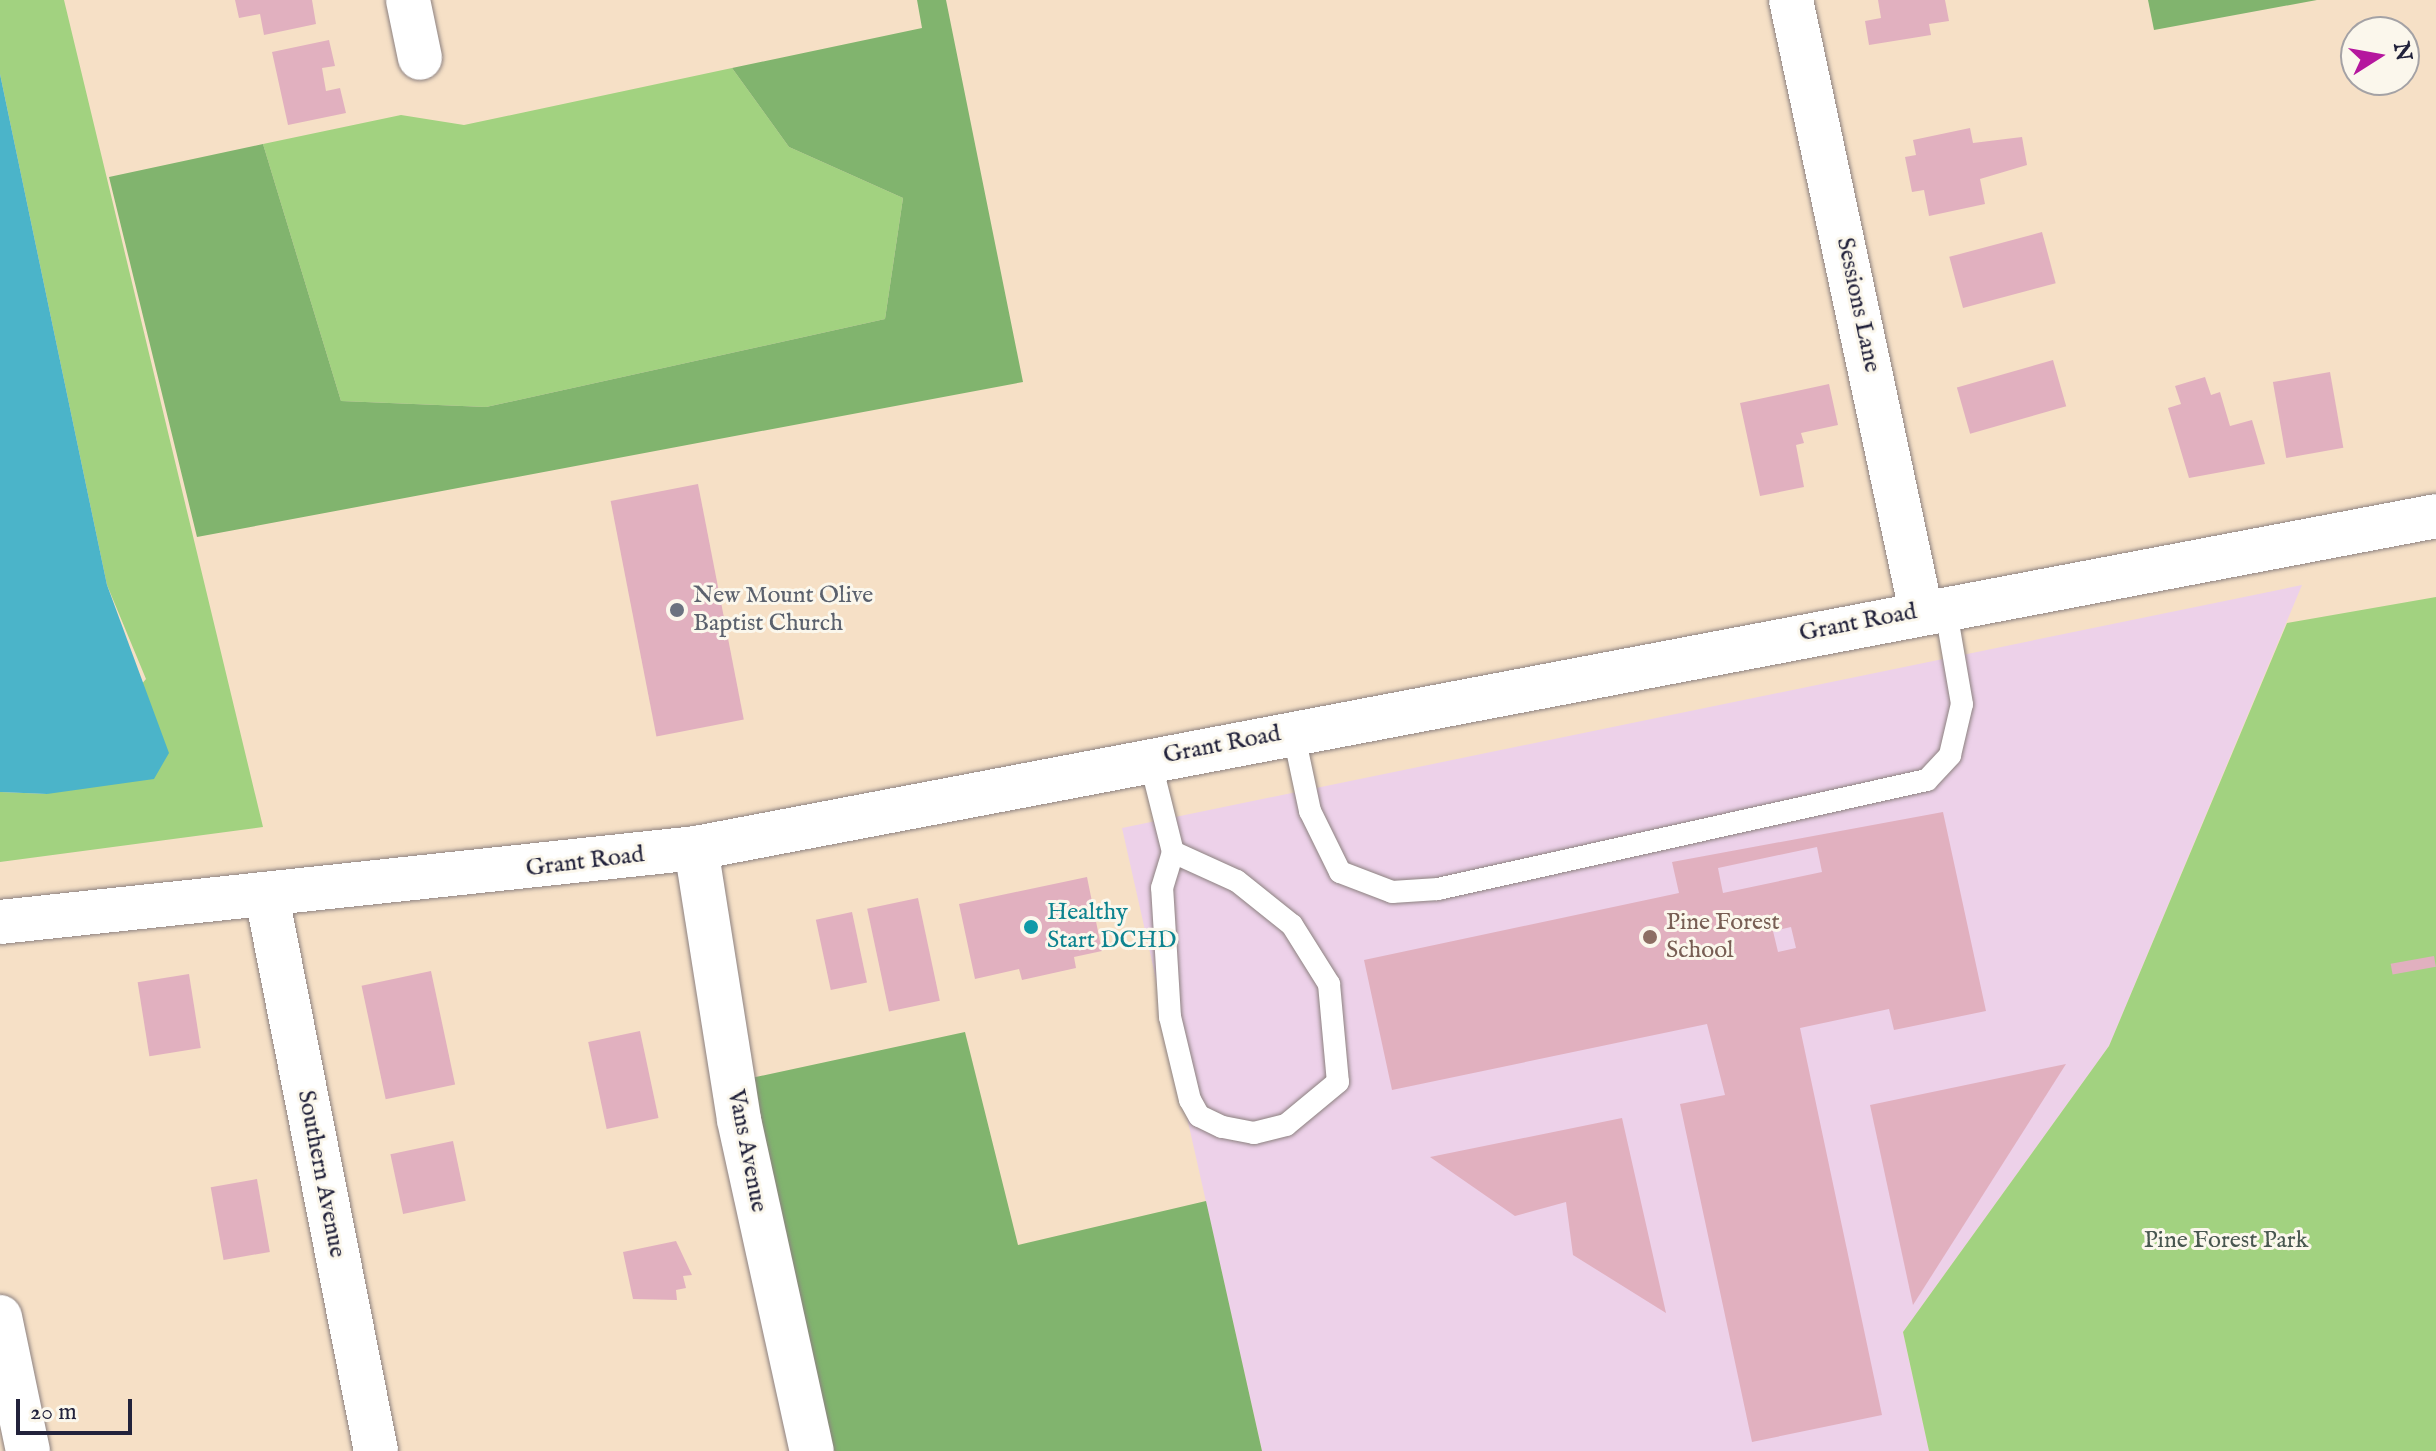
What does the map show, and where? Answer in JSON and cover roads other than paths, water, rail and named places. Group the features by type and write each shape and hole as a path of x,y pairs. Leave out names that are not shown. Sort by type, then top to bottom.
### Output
{"street":[{"path":"408,0 420,58"},
{"name":"Sessions Lane","path":"1791,0 1933,609"},
{"name":"Grant Road","path":"0,922 267,897 696,848 1293,731 2436,516"},
{"name":"Vans Avenue","path":"696,848 739,1120 812,1451"},
{"name":"Southern Avenue","path":"267,897 376,1451"},
{"path":"0,1317 28,1451"}],"lane":[{"path":"1293,731 1310,811 1340,872 1392,892 1438,889 1927,780 1950,755 1962,704 1933,609"},
{"path":"1150,760 1173,852 1162,888 1170,1017 1190,1100 1199,1116 1222,1127 1254,1133 1286,1125 1338,1082 1329,984 1292,925 1237,881 1173,852"}],"water":[{"path":"0,74 107,585 169,753 154,779 47,794 0,792"}],"place":[{"name":"New Mount Olive Baptist Church","path":"677,610"},
{"name":"Healthy Start DCHD","path":"1031,927"},
{"name":"Pine Forest School","path":"1650,937"}],"park label":[{"name":"Pine Forest Park","path":"2226,1241"}]}
